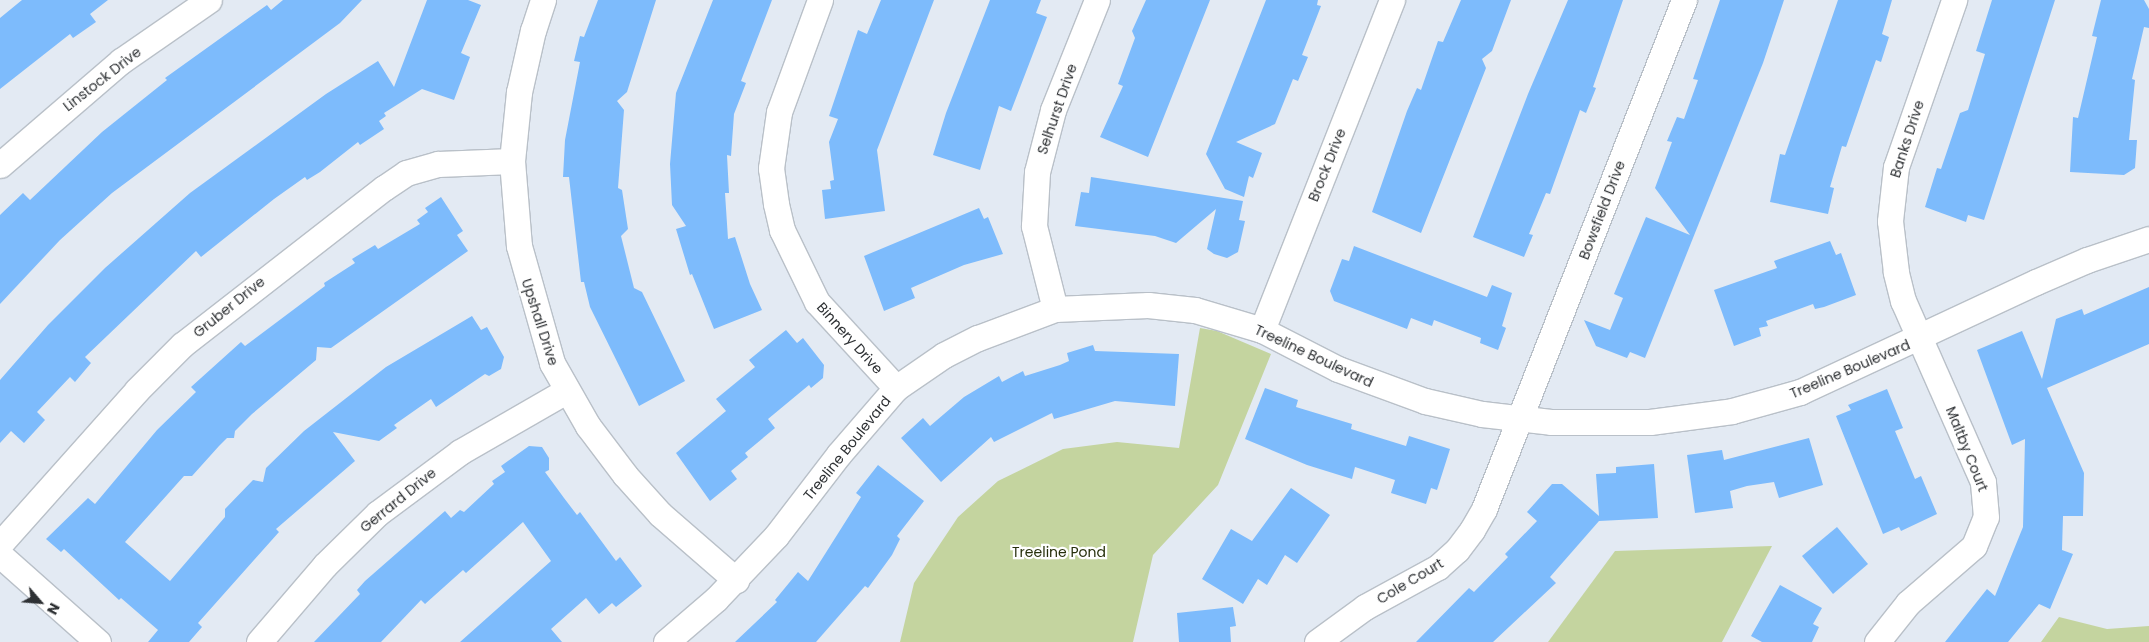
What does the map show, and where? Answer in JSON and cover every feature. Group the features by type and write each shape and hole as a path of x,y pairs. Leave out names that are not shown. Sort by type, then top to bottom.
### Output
{"street":[{"name":"Linstock Drive","path":"0,165 121,61 209,0"},
{"name":"Upshall Drive","path":"544,0 521,83 512,161 515,215 524,270 552,363 566,391 625,475 660,514 736,580"},
{"name":"Binnery Drive","path":"820,0 779,112 771,168 776,204 782,230 816,302 896,388"},
{"name":"Selhurst Drive","path":"1055,309 1034,226 1037,172 1053,110 1097,0"},
{"name":"Brock Drive","path":"1262,330 1392,0"},
{"name":"Bowsfield Drive","path":"1519,418 1684,0"},
{"name":"Banks Drive","path":"1920,338 1903,300 1896,272 1890,221 1891,194 1906,137 1954,0"},
{"name":"Gruber Drive","path":"0,544 137,390 182,345 384,188 406,173 438,164 512,161"},
{"name":"Treeline Boulevard","path":"666,642 736,580 776,536 839,454 896,388 944,355 1055,309 1148,304 1172,307 1224,317 1262,330 1338,369 1391,390 1482,414 1576,424 1650,422 1732,411 1800,392 2078,264 2149,239"},
{"name":"Maltby Court","path":"1877,642 1908,603 1974,546 1986,517 1983,482 1920,338"},
{"name":"Gerrard Drive","path":"259,642 325,565 378,513 460,452 566,391"},
{"name":"Cole Court","path":"1317,642 1365,607 1438,567 1457,550 1484,509 1519,418"},
{"path":"0,555 98,642"}],"green space":[{"name":"Treeline Pond","path":"1200,328 1217,331 1271,354 1218,485 1153,555 1133,642 900,642 914,583 958,517 998,481 1063,449 1117,442 1179,448"},
{"path":"1772,546 1722,642 1548,642 1615,551"},
{"path":"2059,617 2107,629 2149,626 2149,642 2041,642"}],"building":[{"path":"22,0 108,0 90,14 96,22 73,38 70,34 0,89 0,18"},
{"path":"283,0 362,0 340,23 112,193 60,240 0,304 0,215 23,193 30,200 102,132 167,80 165,78 267,5 271,10"},
{"path":"427,0 468,0 481,5 461,53 470,57 454,100 422,89 384,113 386,116 379,121 384,129 360,145 358,142 307,180 305,177 201,257 196,251 85,357 91,363 75,382 70,377 37,412 45,420 24,443 11,431 0,443 0,380 48,325 105,268 190,193 326,94 378,61 394,87"},
{"path":"598,0 656,0 627,92 617,101 624,110 618,188 622,190 628,229 621,236 634,288 642,292 685,381 639,406 590,307 584,282 581,282 569,177 563,177 565,140 580,62 574,61 580,36 584,37"},
{"path":"713,0 772,0 741,81 746,83 734,114 731,156 727,155 729,193 725,193 728,239 735,237 750,284 762,310 714,329 692,274 690,275 676,229 686,226 672,205 670,164 676,93"},
{"path":"881,0 934,0 877,150 885,211 825,219 822,190 831,189 830,181 834,180 829,142 838,119 829,116 858,30 867,34"},
{"path":"990,0 1041,0 1036,13 1047,17 1011,111 999,106 980,170 933,155 946,113"},
{"path":"1146,0 1210,0 1148,157 1100,137 1123,86 1118,84 1135,38 1132,31"},
{"path":"1266,0 1318,0 1317,5 1321,6 1302,55 1308,57 1298,81 1293,79 1275,124 1236,142 1262,153 1253,178 1249,176 1244,197 1225,189 1206,154"},
{"path":"1461,0 1511,0 1492,51 1482,59 1486,68 1421,233 1372,212 1407,111 1417,88 1421,90 1438,41 1443,42"},
{"path":"1568,0 1623,0 1593,87 1596,88 1586,113 1580,110 1550,194 1546,193 1529,234 1533,235 1524,257 1473,237 1528,94"},
{"path":"1720,0 1784,0 1763,63 1645,358 1630,352 1627,358 1596,346 1584,320 1610,330 1623,298 1614,294 1646,217 1690,235 1655,188 1672,142 1667,141 1677,117 1684,119 1698,80 1693,79"},
{"path":"1838,0 1892,0 1882,34 1889,37 1881,62 1876,60 1846,147 1842,146 1830,187 1834,188 1828,214 1770,202 1780,154 1785,155"},
{"path":"1992,0 2055,0 1984,220 1968,215 1966,222 1925,207 1937,168 1941,169 1960,113 1968,110 1985,54 1976,51"},
{"path":"2101,0 2144,0 2149,9 2149,28 2144,27 2132,79 2135,80 2129,140 2137,140 2135,168 2124,175 2070,172 2073,117 2078,118 2097,37 2092,36"},
{"path":"1091,177 1243,201 1239,220 1245,221 1238,252 1227,258 1214,254 1207,249 1216,209 1176,243 1155,236 1075,226 1081,192 1089,193"},
{"path":"441,197 463,231 457,235 468,251 331,348 317,347 316,360 252,414 235,431 234,438 227,438 192,476 184,476 125,542 170,581 225,517 225,509 253,480 263,482 266,468 304,431 386,367 472,316 481,330 487,327 504,357 501,369 489,376 485,374 436,407 431,399 394,425 397,428 379,441 333,432 355,461 276,529 279,532 198,623 202,627 189,642 148,642 158,630 121,598 119,600 64,549 61,552 46,539 88,498 95,504 157,430 196,392 191,387 241,342 245,346 325,286 324,283 355,263 352,259 375,245 378,249 420,224 417,220 428,212 425,208"},
{"path":"979,208 984,219 988,217 1003,254 964,265 911,288 915,298 884,311 864,256"},
{"path":"1830,241 1836,255 1841,253 1856,295 1815,309 1813,304 1766,321 1768,326 1759,328 1761,336 1734,346 1714,290 1777,268 1774,261"},
{"path":"1354,246 1487,297 1492,285 1512,293 1502,326 1506,328 1498,350 1480,343 1481,338 1434,320 1432,326 1411,318 1407,329 1334,301 1330,291 1342,259 1349,261"},
{"path":"2149,287 2149,344 2047,388 2084,473 2083,516 2063,516 2062,550 2073,554 2050,609 2039,604 2008,642 1945,642 1987,589 1995,596 2023,527 2025,439 2012,445 1977,350 2022,331 2042,379 2056,319 2082,309 2084,315"},
{"path":"786,330 797,343 803,338 824,365 823,378 811,388 809,385 768,419 775,428 745,453 748,457 731,471 737,479 710,501 676,453 726,411 716,399 755,367 749,360"},
{"path":"1093,345 1095,351 1179,354 1175,406 1115,401 1054,419 1052,413 994,442 991,437 941,482 901,438 923,418 930,426 964,397 999,376 1002,382 1023,371 1025,376 1060,365 1069,361 1067,353"},
{"path":"1265,388 1298,400 1296,407 1352,424 1351,429 1406,446 1409,436 1450,449 1437,490 1431,488 1426,504 1391,493 1395,480 1355,467 1352,479 1307,465 1245,439"},
{"path":"1887,389 1903,428 1895,431 1915,479 1921,476 1937,514 1901,531 1899,527 1883,534 1836,416 1851,410 1848,405"},
{"path":"1809,438 1823,485 1779,498 1774,482 1747,486 1730,491 1733,508 1695,513 1687,455 1722,450 1724,460"},
{"path":"529,446 542,447 549,458 549,470 545,472 577,515 580,512 616,561 620,557 642,586 616,607 612,603 599,614 586,598 551,629 562,642 460,642 551,561 523,522 466,573 463,570 425,604 421,600 381,642 314,642 360,594 357,590 365,581 445,511 451,518 460,510 464,512 494,484 492,481 505,472 501,466"},
{"path":"1654,464 1658,518 1599,521 1550,577 1556,583 1493,642 1416,642 1469,588 1474,592 1508,557 1505,554 1537,521 1527,512 1552,484 1562,484 1599,516 1596,474 1616,473 1616,467"},
{"path":"878,465 924,501 897,536 900,539 892,555 868,588 865,586 816,642 735,642 777,602 775,600 798,572 808,581 861,497 856,493"},
{"path":"1291,488 1330,515 1297,563 1285,555 1267,585 1258,579 1243,604 1202,579 1231,529 1252,541"},
{"path":"1837,527 1868,564 1833,594 1802,556"},
{"path":"1780,585 1822,608 1813,624 1819,627 1812,642 1762,642 1751,636"},
{"path":"1233,607 1236,626 1230,627 1231,642 1179,642 1177,613"}]}
